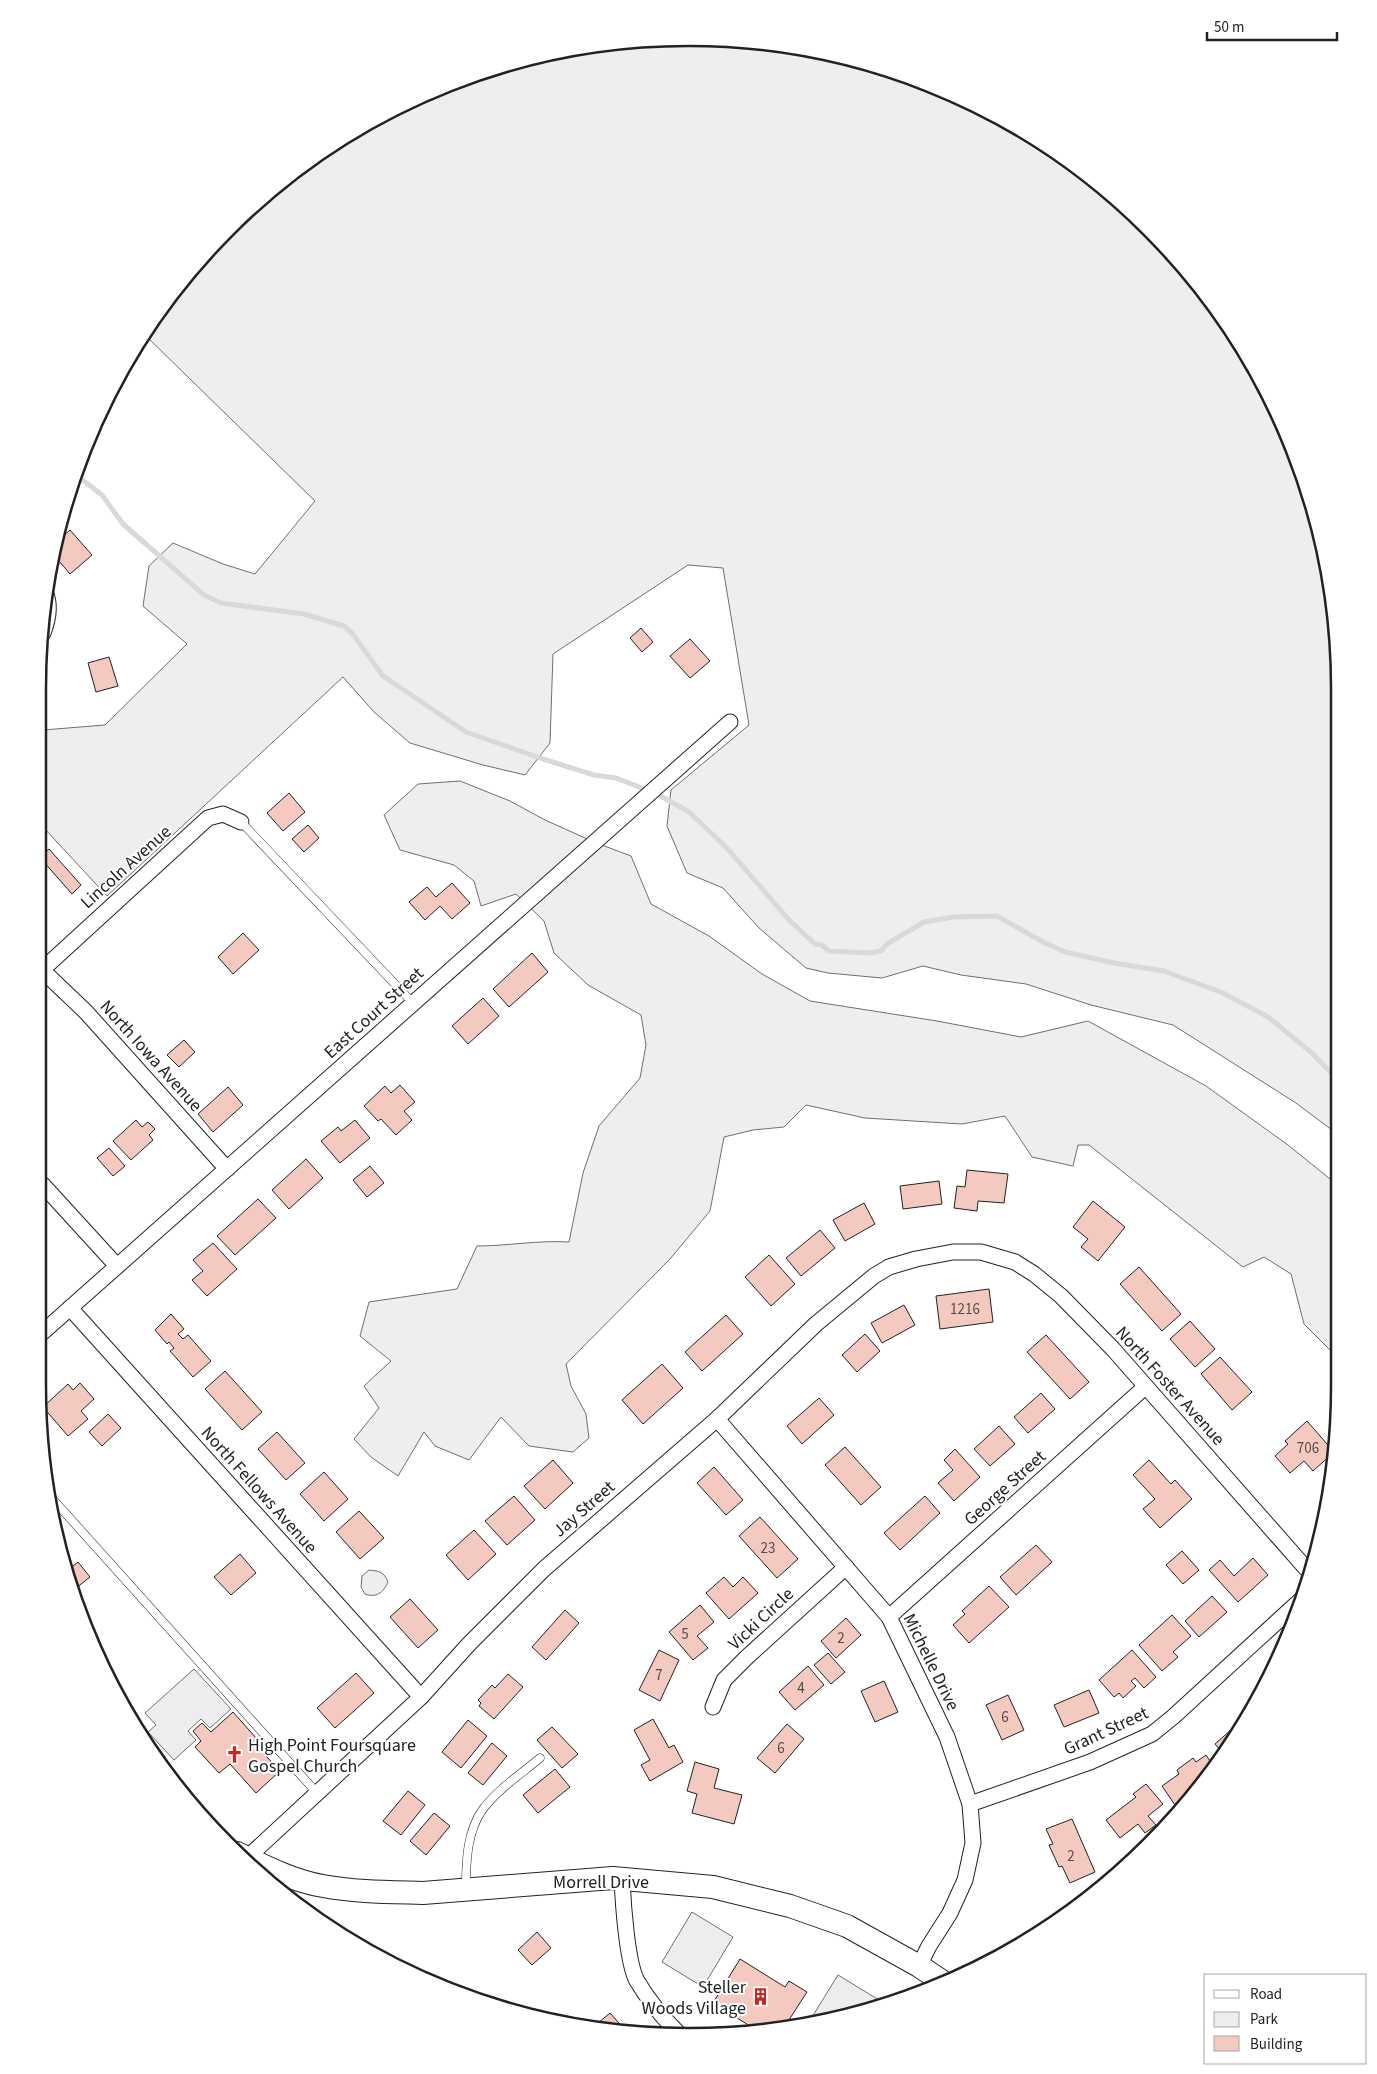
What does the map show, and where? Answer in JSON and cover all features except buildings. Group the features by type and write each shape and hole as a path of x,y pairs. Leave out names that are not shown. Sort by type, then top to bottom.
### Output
{"main road":[{"name":"Morrell Drive","path":"261,1864 322,1886 423,1893 574,1880 622,1879 713,1886 790,1906 847,1926 937,1978"}],"street":[{"name":"East Court Street","path":"46,1329 730,722"},
{"name":"Lincoln Avenue","path":"46,961 208,818 223,814 241,822"},
{"name":"North Iowa Avenue","path":"46,963 86,1012 227,1169"},
{"path":"46,1188 117,1266"},
{"name":"Jay Street","path":"247,1852 317,1793 421,1697 469,1644 544,1569 717,1419 816,1324 874,1276 889,1267 916,1259 953,1252 981,1252"},
{"name":"North Foster Avenue","path":"981,1252 1015,1262 1034,1274 1067,1302 1113,1349 1305,1567"},
{"name":"North Fellows Avenue","path":"70,1308 421,1697"},
{"name":"George Street","path":"889,1617 1146,1386"},
{"name":"Michelle Drive","path":"717,1419 889,1617 947,1738 970,1804 973,1843 965,1880 950,1913 919,1966"},
{"name":"Vicki Circle","path":"713,1707 724,1680 846,1567"},
{"name":"Grant Street","path":"970,1804 1090,1762 1152,1734 1290,1610"},
{"path":"622,1879 630,1957 636,1980 661,2015 673,2027"}],"lane":[{"path":"241,822 413,1003"},
{"path":"58,1504 317,1793"},
{"path":"466,1889 466,1863 472,1834 483,1810 503,1788 540,1758"}],"green space":[{"path":"688,46 772,52 855,68 895,80 934,95 973,112 1010,132 1045,154 1112,206 1143,234 1171,265 1223,332 1245,367 1265,404 1297,482 1309,522 1318,563 1329,646 1331,688 1331,1129 1296,1103 1173,1025 1091,1005 1026,984 961,975 923,966 882,978 828,973 806,968 759,928 723,888 687,873 667,826 671,790 749,725 723,568 688,565 553,654 550,743 525,775 483,765 410,743 374,712 343,677 107,896 46,830 46,730 105,725 187,644 143,606 149,566 173,543 223,564 255,574 315,501 149,339 206,265 234,234 265,206 332,154 404,112 482,80 522,68 605,52"},
{"path":"460,781 510,801 545,820 594,842 631,856 651,904 709,936 762,974 810,1001 937,1021 1021,1037 1088,1021 1206,1086 1288,1145 1331,1180 1331,1351 1304,1324 1291,1274 1264,1257 1243,1267 1089,1145 1078,1145 1073,1166 1032,1157 1005,1116 962,1124 865,1118 806,1105 784,1127 753,1130 724,1137 710,1211 670,1259 566,1364 571,1386 586,1414 589,1438 573,1452 529,1446 501,1417 469,1460 435,1446 424,1432 398,1476 371,1457 354,1439 379,1408 364,1386 391,1361 360,1336 369,1302 457,1289 477,1246 569,1242 583,1173 599,1126 640,1078 646,1045 641,1015 588,985 554,953 544,921 516,894 481,906 474,881 454,865 400,850 384,815 418,784"},
{"path":"369,1570 381,1573 388,1582 379,1594 365,1594 361,1587 362,1576"}],"shaded area":[{"path":"194,1669 231,1709 210,1728 201,1719 188,1731 196,1740 174,1760 148,1732 156,1725 145,1713"},
{"path":"692,1912 733,1937 703,1987 662,1962"},
{"path":"838,1975 878,1999 855,2006 813,2015"}],"waterway":[{"path":"81,479 102,495 123,524 204,595 221,603 304,614 344,626 352,633 383,676 466,732 594,775 616,778 657,794 689,812 726,847 789,920 815,944 822,945 829,951 869,953 881,951 887,944 924,922 953,917 997,916 1065,952 1114,963 1164,971 1223,993 1268,1017 1312,1053 1331,1073"}],"place":[{"name":"High Point Foursquare Gospel Church","path":"234,1755"},
{"name":"Steller Woods Village","path":"760,1997"}]}
